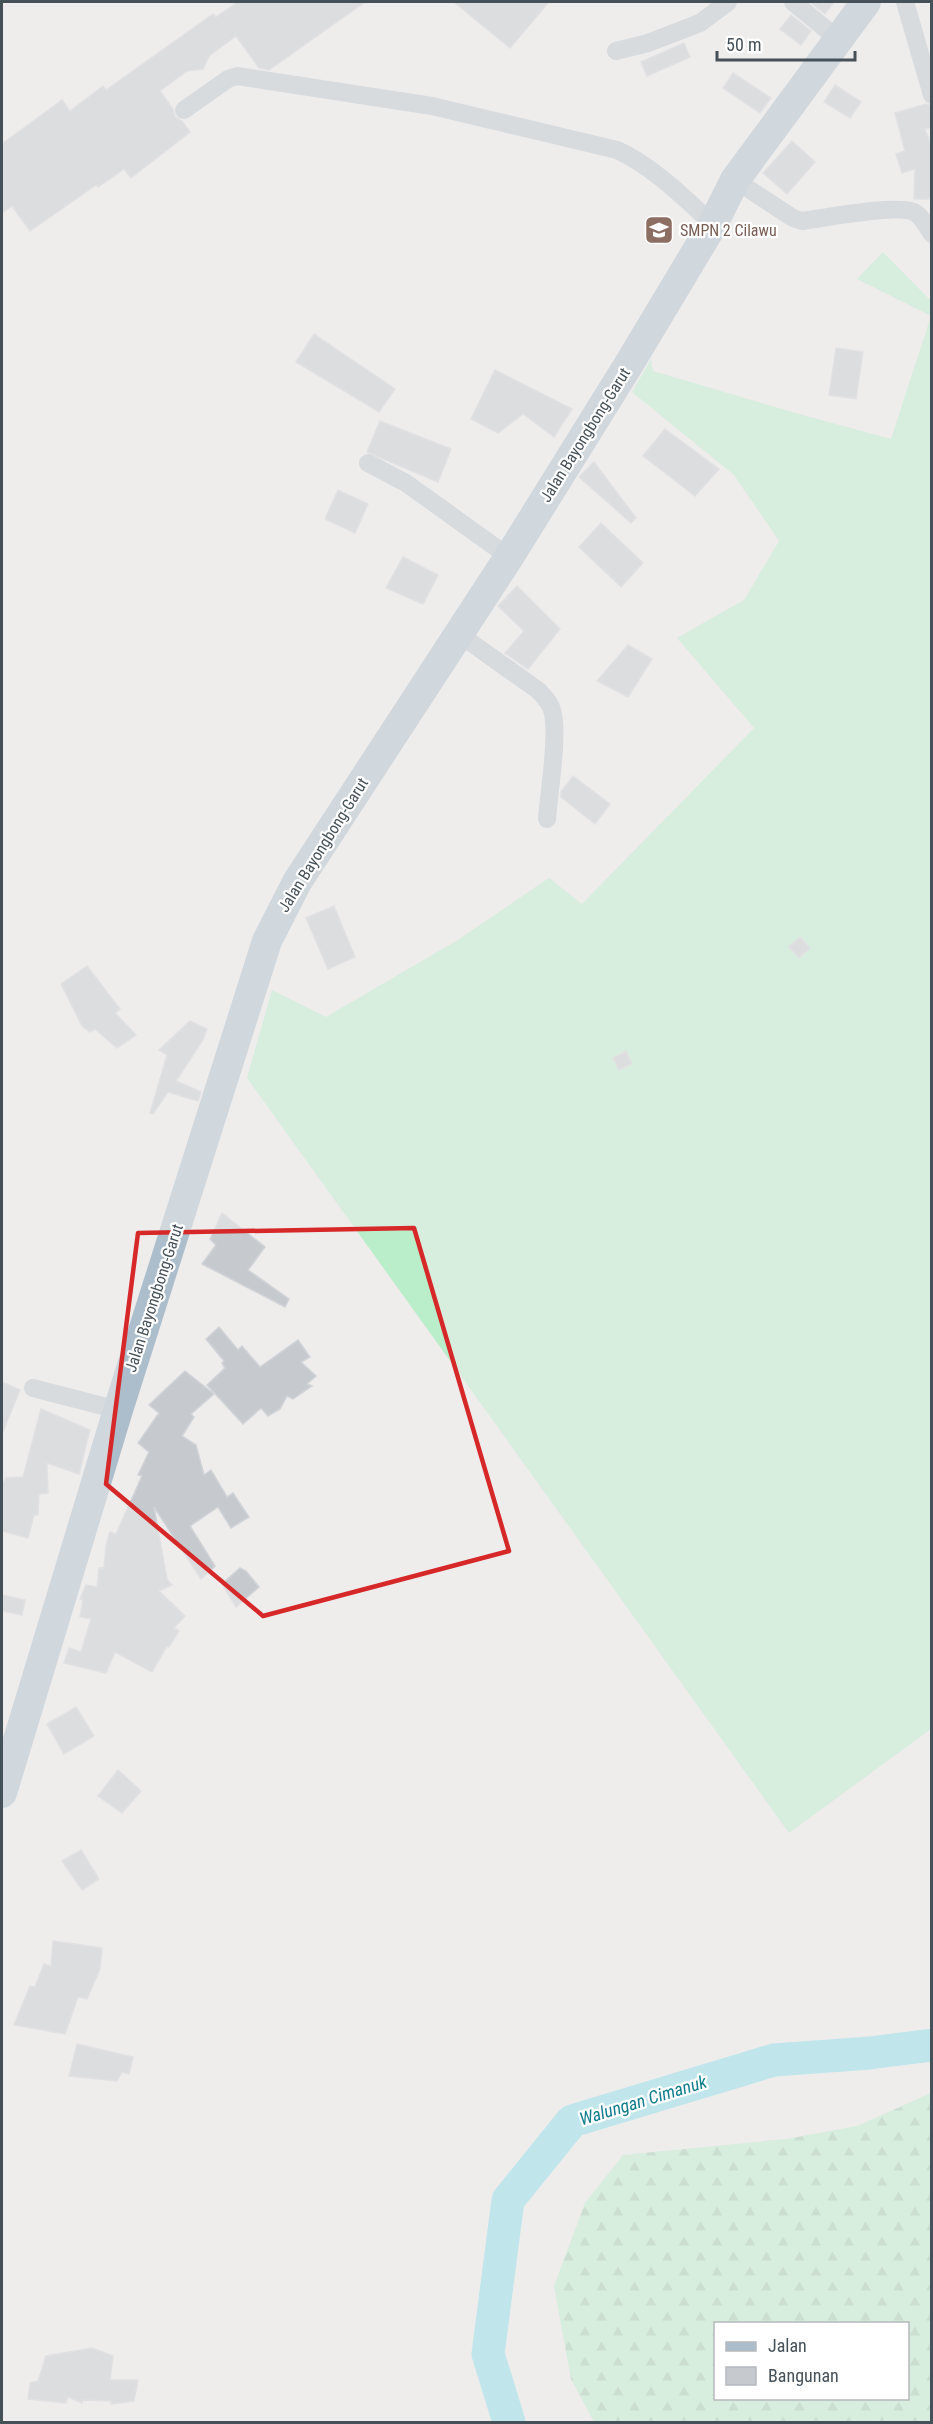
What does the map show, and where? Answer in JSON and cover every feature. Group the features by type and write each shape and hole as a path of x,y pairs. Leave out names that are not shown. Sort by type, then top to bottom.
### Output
{"main road":[{"name":"Jalan Bayongbong-Garut","path":"2,1793 118,1410 267,941 297,882 509,557 713,224 735,180 866,2"}],"street":[{"path":"616,51 648,43 700,23 728,2"},
{"path":"793,2 838,39"},
{"path":"905,2 932,95"},
{"path":"184,110 228,79 237,76 432,106 617,150 637,159 713,224"},
{"path":"735,180 793,218 802,221 902,210 914,212 932,234"},
{"path":"368,463 406,483 509,557"},
{"path":"459,634 539,691 548,700 552,710 554,731 547,819"},
{"path":"33,1388 118,1410"}],"highlighted area":[{"path":"414,1228 509,1551 263,1616 106,1484 138,1233"}],"green space":[{"path":"883,252 932,302 931,1729 789,1833 247,1078 272,990 326,1017 456,941 549,878 582,904 754,728 677,638 744,600 779,541 734,475 632,392 651,359 653,371 891,439 931,316 857,279"},
{"path":"931,2093 931,2422 594,2422 571,2379 554,2286 585,2203 623,2155 786,2139 857,2126"}],"building":[{"path":"238,2 365,2 269,70 259,68 236,36 209,56 203,69 187,71 160,91 173,109 175,117 182,121 190,132 131,178 124,169 98,187 96,185 30,231 12,206 2,213 2,144 62,100 70,111 103,86 106,90 213,14 216,17"},
{"path":"454,2 549,2 510,48"},
{"path":"810,2 834,2 825,14"},
{"path":"791,15 811,31 801,45 780,29"},
{"path":"684,43 690,57 647,76 641,62"},
{"path":"733,73 771,98 760,113 723,88"},
{"path":"835,85 861,102 850,118 824,102"},
{"path":"926,104 932,106 932,128 925,129 932,148 932,199 914,199 915,169 902,173 896,154 905,151 895,113"},
{"path":"792,141 815,162 787,194 763,173"},
{"path":"314,334 395,389 379,412 296,362"},
{"path":"836,348 863,352 856,399 829,395"},
{"path":"495,370 572,409 554,437 523,414 498,433 471,419"},
{"path":"380,421 451,449 438,482 367,452"},
{"path":"665,429 719,469 695,496 643,456"},
{"path":"594,462 636,518 631,523 579,477"},
{"path":"338,490 368,504 355,533 325,519"},
{"path":"601,523 643,563 621,587 579,547"},
{"path":"403,557 438,575 423,604 386,588"},
{"path":"517,586 560,629 528,669 505,653 524,631 498,606"},
{"path":"628,645 652,659 628,697 597,681"},
{"path":"573,776 610,804 595,824 561,797 561,792"},
{"path":"334,906 355,957 328,969 306,918"},
{"path":"800,937 810,948 799,958 789,947"},
{"path":"87,966 120,1009 115,1013 136,1035 117,1048 95,1029 90,1032 82,1026 61,984"},
{"path":"190,1021 207,1029 203,1040 176,1081 201,1092 198,1101 168,1092 153,1114 150,1113 167,1055 159,1050"},
{"path":"626,1051 632,1064 619,1070 613,1058"},
{"path":"222,1213 265,1247 248,1270 289,1299 285,1307 202,1264 216,1245 210,1239"},
{"path":"219,1327 238,1350 242,1346 260,1367 298,1340 310,1357 301,1362 316,1376 307,1384 312,1386 293,1399 287,1396 280,1409 268,1416 261,1408 243,1424 207,1385 225,1368 222,1363 224,1361 206,1339"},
{"path":"185,1371 214,1394 191,1414 194,1417 182,1436 196,1445 204,1475 211,1470 227,1497 233,1493 249,1517 231,1528 218,1507 190,1526 215,1566 201,1579 154,1507 167,1579 172,1585 159,1591 185,1616 174,1628 179,1631 152,1672 115,1652 106,1673 64,1663 69,1648 81,1652 91,1619 80,1617 83,1600 80,1599 86,1585 97,1587 99,1568 104,1568 106,1545 110,1532 116,1534 142,1476 138,1475 149,1452 138,1443 159,1413 149,1405"},
{"path":"2,1382 20,1390 2,1434"},
{"path":"41,1409 90,1430 79,1474 47,1463 48,1493 39,1494 38,1515 34,1515 28,1538 2,1531 2,1485 6,1478 23,1477"},
{"path":"240,1568 246,1571 259,1587 236,1607 222,1584"},
{"path":"2,1595 25,1600 22,1615 2,1611"},
{"path":"76,1707 94,1736 64,1754 47,1724"},
{"path":"118,1770 141,1791 122,1813 98,1796"},
{"path":"81,1850 99,1879 82,1890 62,1861"},
{"path":"53,1941 102,1948 100,1969 87,1999 78,1997 65,2034 14,2025 30,1986 35,1987 44,1964 51,1966"},
{"path":"77,2044 133,2057 129,2074 122,2072 117,2081 69,2076"},
{"path":"92,2348 113,2356 110,2380 138,2380 134,2401 111,2404 112,2401 83,2400 82,2403 68,2397 66,2403 28,2399 30,2383 38,2381 46,2356"}],"waterway":[{"name":"Walungan Cimanuk","path":"509,2422 488,2354 508,2200 572,2121 774,2060 870,2053 932,2045"}],"place":[{"name":"SMPN 2 Cilawu","path":"659,230"}]}
